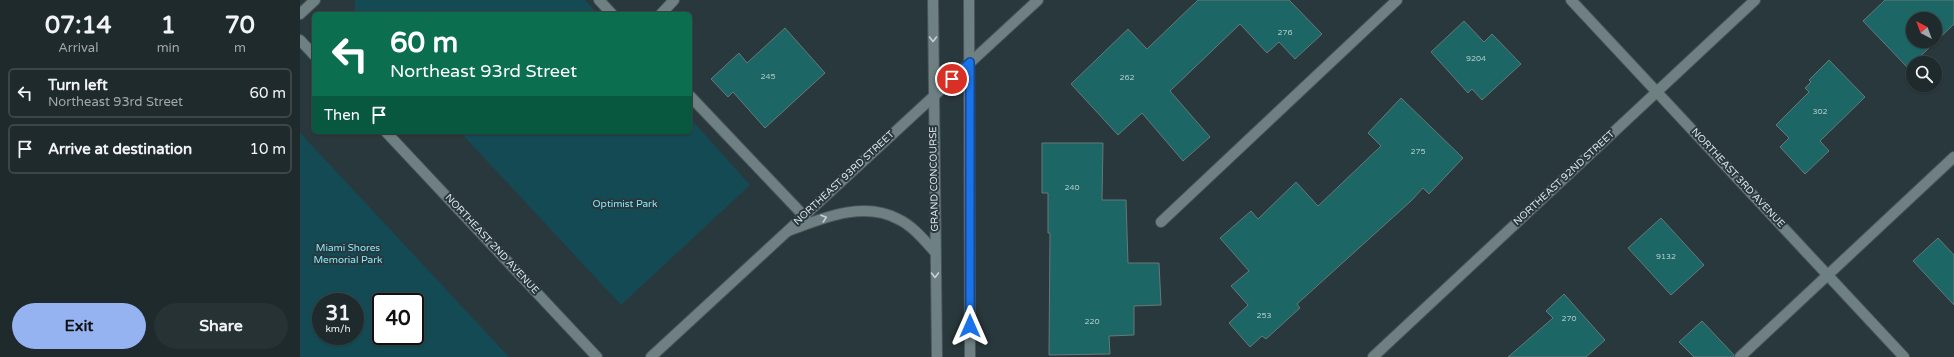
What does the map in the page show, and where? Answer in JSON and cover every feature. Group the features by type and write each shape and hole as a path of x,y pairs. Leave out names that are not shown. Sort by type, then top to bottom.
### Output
{"street":[{"path":"300,14 315,0"},
{"path":"598,0 610,12"},
{"path":"663,12 674,0"},
{"name":"GRAND CONCOURSE","path":"933,0 937,357"},
{"path":"969,0 970,357"},
{"name":"NORTHEAST 93RD STREET","path":"651,357 1038,0"},
{"path":"1161,222 1397,0"},
{"name":"NORTHEAST 3RD AVENUE","path":"1571,0 1904,357"},
{"name":"NORTHEAST 92ND STREET","path":"1373,357 1755,0"},
{"path":"300,40 312,52"},
{"path":"692,98 804,216"},
{"name":"NORTHEAST 2ND AVENUE","path":"388,134 597,357"},
{"path":"1740,357 1954,157"},
{"path":"788,231 838,214 876,212 898,219 919,234 935,252"}],"green space":[{"path":"355,0 585,0 596,12 355,12"},
{"name":"Optimist Park","path":"692,120 750,185 621,305 462,134 692,134"},
{"name":"Miami Shores Memorial Park","path":"300,132 304,137 509,357 300,357"}],"building":[{"path":"1198,0 1289,0 1322,34 1295,59 1279,42 1267,53 1240,24 1170,91 1210,137 1183,161 1142,113 1118,135 1071,84 1128,29 1147,49"},
{"path":"1885,0 1954,0 1954,24 1942,35 1942,12 1906,12 1906,48 1929,48 1921,56 1906,56 1906,66 1863,21"},
{"path":"1464,21 1484,42 1492,34 1521,64 1482,100 1472,89 1468,93 1431,52"},
{"path":"785,28 825,73 765,128 733,92 728,97 711,79 739,53 747,63"},
{"path":"1829,60 1865,97 1820,141 1829,151 1805,174 1780,147 1789,138 1776,125 1809,92 1805,88 1811,82 1809,80"},
{"path":"1401,98 1463,158 1429,194 1423,188 1411,201 1297,304 1300,308 1266,339 1262,336 1250,347 1229,323 1248,305 1231,286 1249,271 1220,238 1251,211 1258,219 1296,182 1318,206 1381,146 1368,133"},
{"path":"1042,143 1103,143 1102,200 1126,200 1128,263 1159,263 1161,305 1134,306 1134,335 1109,336 1110,354 1049,355 1050,233 1048,233 1048,193 1042,193"},
{"path":"1661,218 1704,265 1671,295 1628,248"},
{"path":"1938,238 1954,255 1954,305 1913,261"},
{"path":"1564,294 1605,340 1586,357 1508,357 1553,318 1546,311"},
{"path":"1702,321 1734,355 1734,357 1694,357 1679,342"}],"route":[{"path":"952,79 970,62 970,326"}]}
